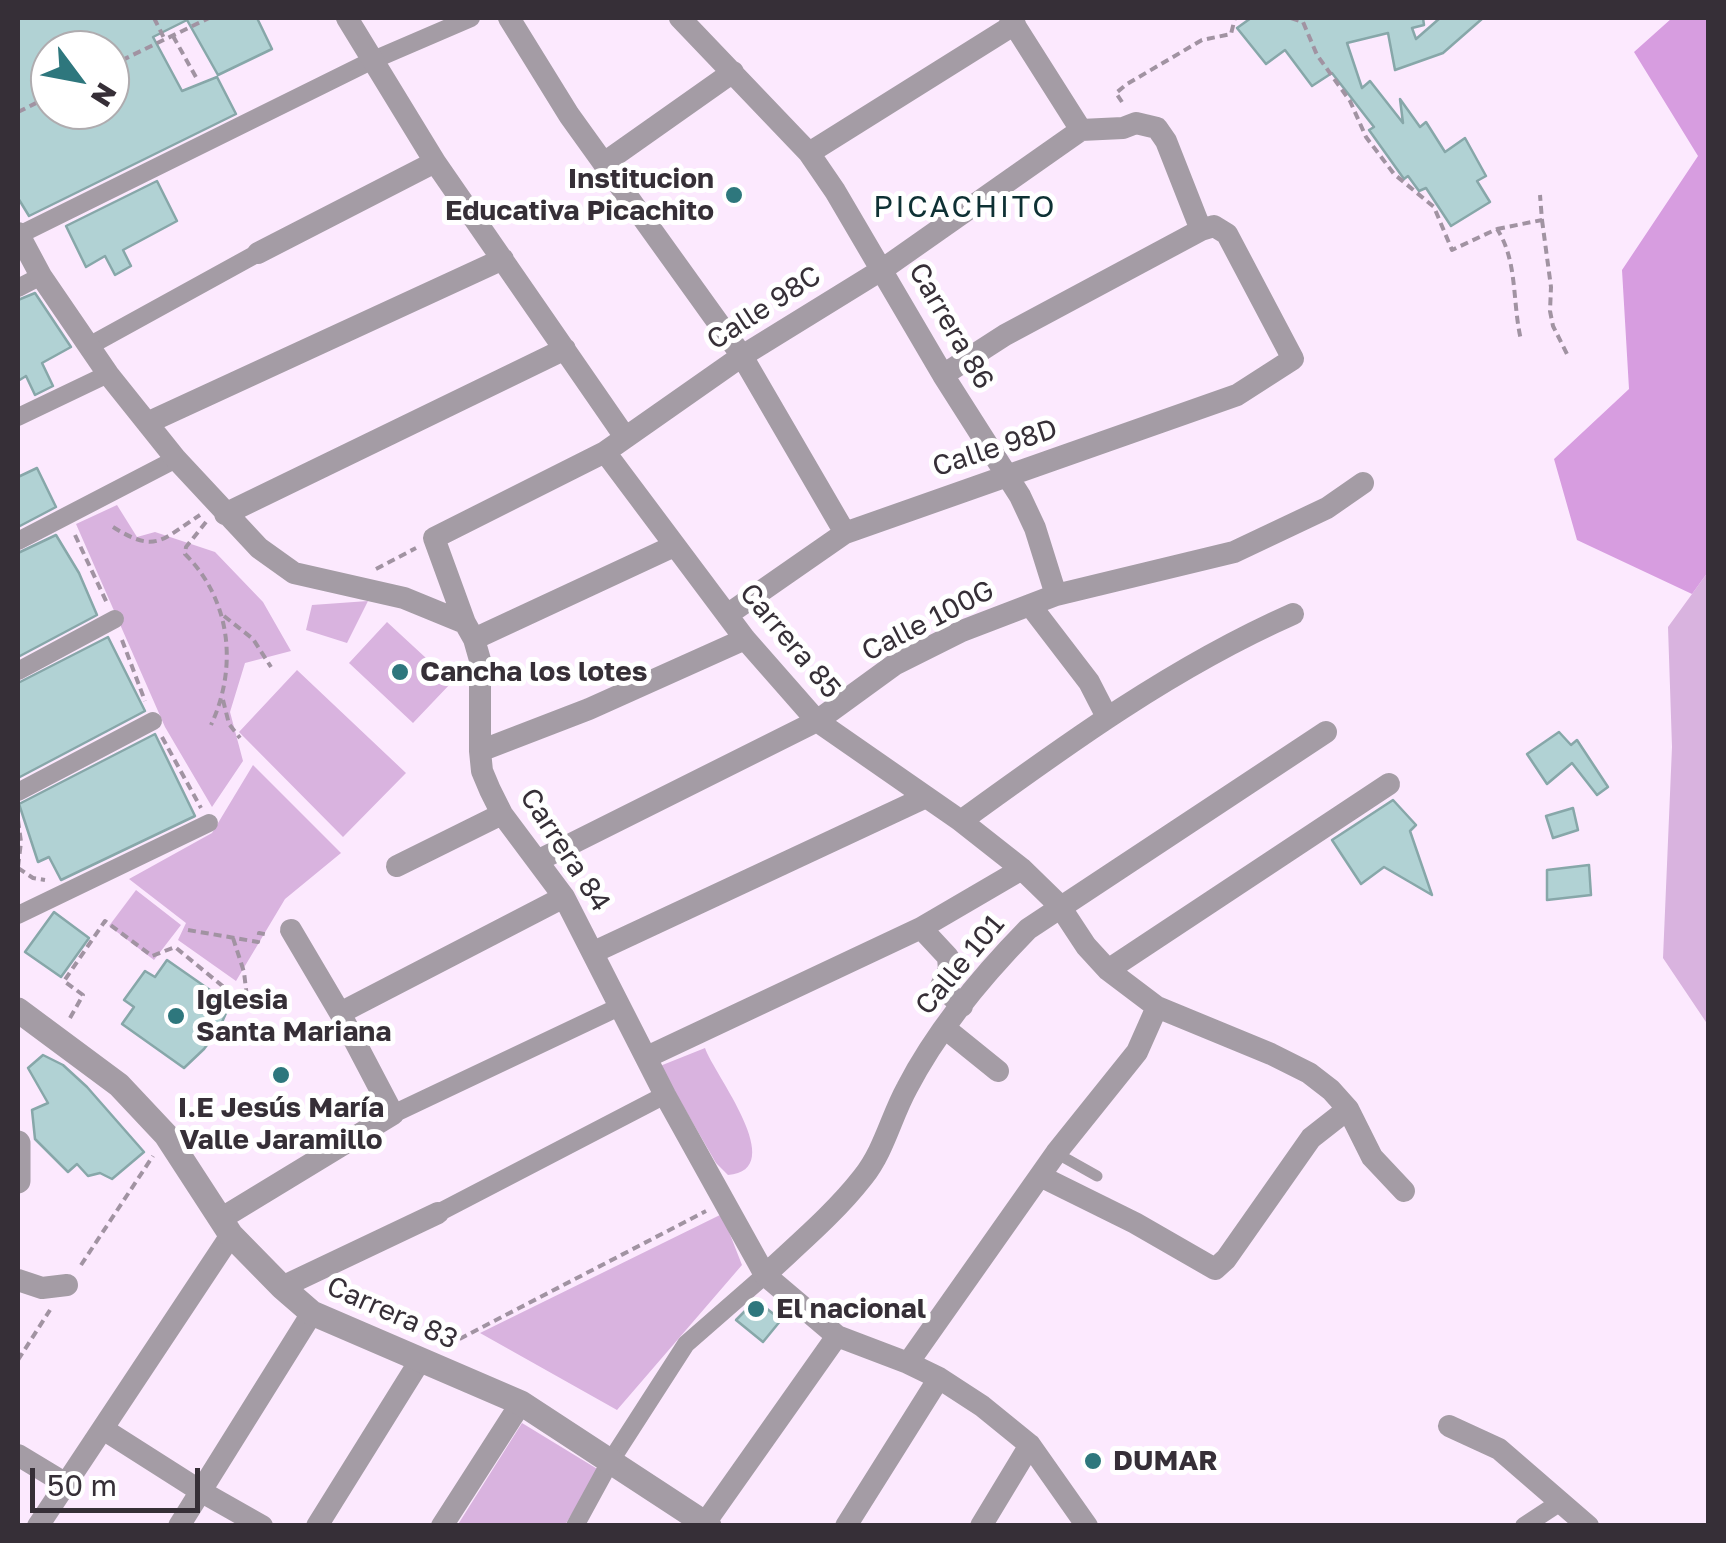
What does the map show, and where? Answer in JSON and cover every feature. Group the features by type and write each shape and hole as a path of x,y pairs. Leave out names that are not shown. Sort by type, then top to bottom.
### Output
{"street":[{"path":"347,18 434,162 625,437"},
{"path":"471,18 371,61 18,234 40,276 108,374 176,459 259,548 294,573 404,598 469,631 674,546"},
{"path":"509,18 570,115 742,356 845,534"},
{"name":"Carrera 86","path":"680,18 809,153 1007,476 1035,528 1056,595"},
{"path":"809,153 1013,21 1081,130 1122,128 1136,122 1157,128 1166,140 1201,230 1005,336 943,375"},
{"path":"604,163 733,72"},
{"name":"Calle 98C","path":"434,538 605,452 742,356 883,269 1081,130"},
{"path":"89,346 434,162"},
{"name":"Calle 98D","path":"727,615 845,534 1237,395 1292,359 1228,234 1214,226 1201,230"},
{"path":"147,423 503,259"},
{"path":"18,288 40,276"},
{"path":"220,508 334,462 565,348"},
{"path":"18,416 108,374"},
{"name":"Carrera 85","path":"605,452 745,639 817,721 961,821 1022,869 1059,906 1108,970 1157,1007 1296,1067 1331,1090 1348,1110"},
{"path":"18,542 176,459"},
{"name":"Calle 100G","path":"538,860 817,721 894,665 962,631 1056,595 1234,552 1327,508 1362,483"},
{"name":"Carrera 84","path":"434,538 480,660 482,771 502,814 564,897 665,1095 765,1276 837,1336 908,1363 982,1406 1030,1445 1087,1526"},
{"path":"1030,605 1090,682 1107,716"},
{"path":"961,821 1107,716 1241,637 1293,614"},
{"path":"18,671 115,619"},
{"path":"480,751 588,709 745,639"},
{"path":"18,792 152,720"},
{"name":"Calle 101","path":"765,1276 864,1176 924,1056 996,962 1028,929 1326,732"},
{"path":"1108,970 1390,784"},
{"path":"594,952 926,797"},
{"path":"397,866 502,814"},
{"path":"18,915 209,823"},
{"path":"647,1057 920,928 1022,869"},
{"path":"340,1013 564,897"},
{"path":"920,928 948,957 950,970 941,986 962,1006"},
{"path":"292,930 394,1114"},
{"path":"38,1526 104,1429 226,1226 394,1114 621,1006"},
{"path":"908,1363 1056,1153 1138,1052 1157,1007"},
{"name":"Carrera 83","path":"18,1010 119,1085 166,1136 226,1226 282,1287 312,1313 521,1403 707,1524"},
{"path":"946,1029 998,1071"},
{"path":"282,1287 665,1095"},
{"path":"1040,1176 1215,1268 1226,1259 1312,1138 1348,1110 1372,1157 1404,1192"},
{"path":"18,1142 18,1182"},
{"path":"575,1526 610,1462 686,1344 765,1276"},
{"path":"18,1280 42,1288 67,1286"},
{"path":"179,1526 312,1313"},
{"path":"707,1524 837,1336"},
{"path":"318,1526 421,1360"},
{"path":"846,1526 939,1378"},
{"path":"442,1526 521,1403"},
{"path":"1449,1426 1499,1449 1587,1524"},
{"path":"104,1429 262,1526"},
{"path":"981,1526 1030,1445"},
{"path":"18,1454 66,1484"},
{"path":"1524,1526 1559,1504"}],"lane":[{"path":"1056,1153 1097,1176"}],"path":[{"path":"154,18 165,40"},
{"path":"130,57 209,18"},
{"path":"1122,128 1126,108 1116,93 1192,45 1231,34 1235,18"},
{"path":"1290,18 1303,22 1317,55 1350,101 1366,137 1394,174 1434,207 1452,250 1497,228 1542,220"},
{"path":"173,36 197,78"},
{"path":"1540,196 1550,311 1568,356"},
{"path":"1497,228 1514,270 1514,307 1521,340"},
{"path":"114,527 140,543 150,544 220,508"},
{"path":"211,725 222,695 227,662 224,616 201,570 185,554 186,547 220,508"},
{"path":"66,518 115,619 152,720 209,823"},
{"path":"344,586 434,538"},
{"path":"224,616 253,640 271,667"},
{"path":"222,695 229,724 240,738"},
{"path":"18,820 18,867"},
{"path":"58,1038 83,995 64,980 106,921 152,956 175,947 248,1007 244,972 233,938"},
{"path":"188,930 258,942 259,933 276,936 292,930"},
{"path":"18,1360 166,1136"},
{"path":"421,1360 723,1202"}],"shaded area":[{"path":"1672,18 1708,18 1708,572 1692,594 1577,540 1554,459 1629,389 1622,270 1698,156 1634,52"},
{"path":"117,505 137,537 155,532 215,552 263,602 291,651 245,663 230,712 243,761 212,807 165,727 76,524"},
{"path":"1708,572 1708,1025 1663,958 1672,747 1668,627"},
{"path":"368,601 347,643 306,630 312,605"},
{"name":"Cancha los lotes","path":"387,622 452,682 413,723 349,663"},
{"path":"297,670 406,773 343,837 239,732"},
{"path":"253,765 341,853 285,899 236,981 178,940 186,923 129,879 212,833"},
{"path":"136,890 181,925 154,960 109,926"},
{"path":"705,1048 751,1139 752,1157 745,1169 728,1175 716,1163 660,1066"},
{"path":"722,1214 742,1265 617,1410 480,1333"},
{"path":"522,1423 599,1470 565,1525 457,1526"}],"building":[{"path":"18,18 257,18 272,49 218,75 187,20 153,37 182,91 217,77 236,114 29,216 18,198"},
{"path":"1251,18 1423,18 1424,25 1412,28 1416,39 1440,18 1483,18 1443,53 1395,70 1388,33 1347,43 1362,88 1370,81 1403,123 1400,99 1420,127 1426,122 1445,152 1465,138 1486,176 1477,181 1490,202 1451,226 1426,188 1419,191 1408,176 1404,179 1369,130 1374,127 1332,73 1312,86 1285,50 1266,64 1237,28"},
{"path":"157,181 177,221 123,250 131,266 115,275 105,256 86,267 66,226"},
{"path":"35,293 71,347 42,363 53,386 35,395 26,376 18,381 18,300"},
{"path":"37,468 56,507 18,527 18,477"},
{"path":"56,535 79,573 97,615 18,657 18,553"},
{"path":"108,637 145,711 18,778 18,683"},
{"path":"1559,732 1571,745 1577,740 1608,787 1597,795 1572,763 1547,784 1527,754"},
{"path":"155,734 195,816 61,880 49,857 38,862 19,804"},
{"path":"1393,800 1416,825 1410,831 1432,895 1384,867 1361,884 1332,840"},
{"path":"1573,808 1578,830 1553,838 1546,816"},
{"path":"1589,865 1591,895 1547,900 1547,870"},
{"path":"54,912 89,938 61,977 25,952"},
{"name":"Iglesia Santa Mariana","path":"167,960 230,1004 219,1029 184,1068 122,1024 134,1007 124,1000 145,971 155,977"},
{"path":"43,1055 63,1065 87,1087 144,1152 112,1179 100,1173 88,1176 77,1164 68,1172 35,1139 32,1110 48,1103 28,1068"},
{"name":"El nacional","path":"756,1300 781,1320 763,1342 736,1320"}],"place":[{"name":"Institucion Educativa Picachito","path":"734,195"},
{"name":"Cancha los lotes","path":"400,672"},
{"name":"Iglesia Santa Mariana","path":"176,1016"},
{"name":"I.E Jesús María Valle Jaramillo","path":"281,1075"},
{"name":"El nacional","path":"756,1309"},
{"name":"DUMAR","path":"1093,1461"}],"district":[{"name":"PICACHITO","path":"965,207"}]}
